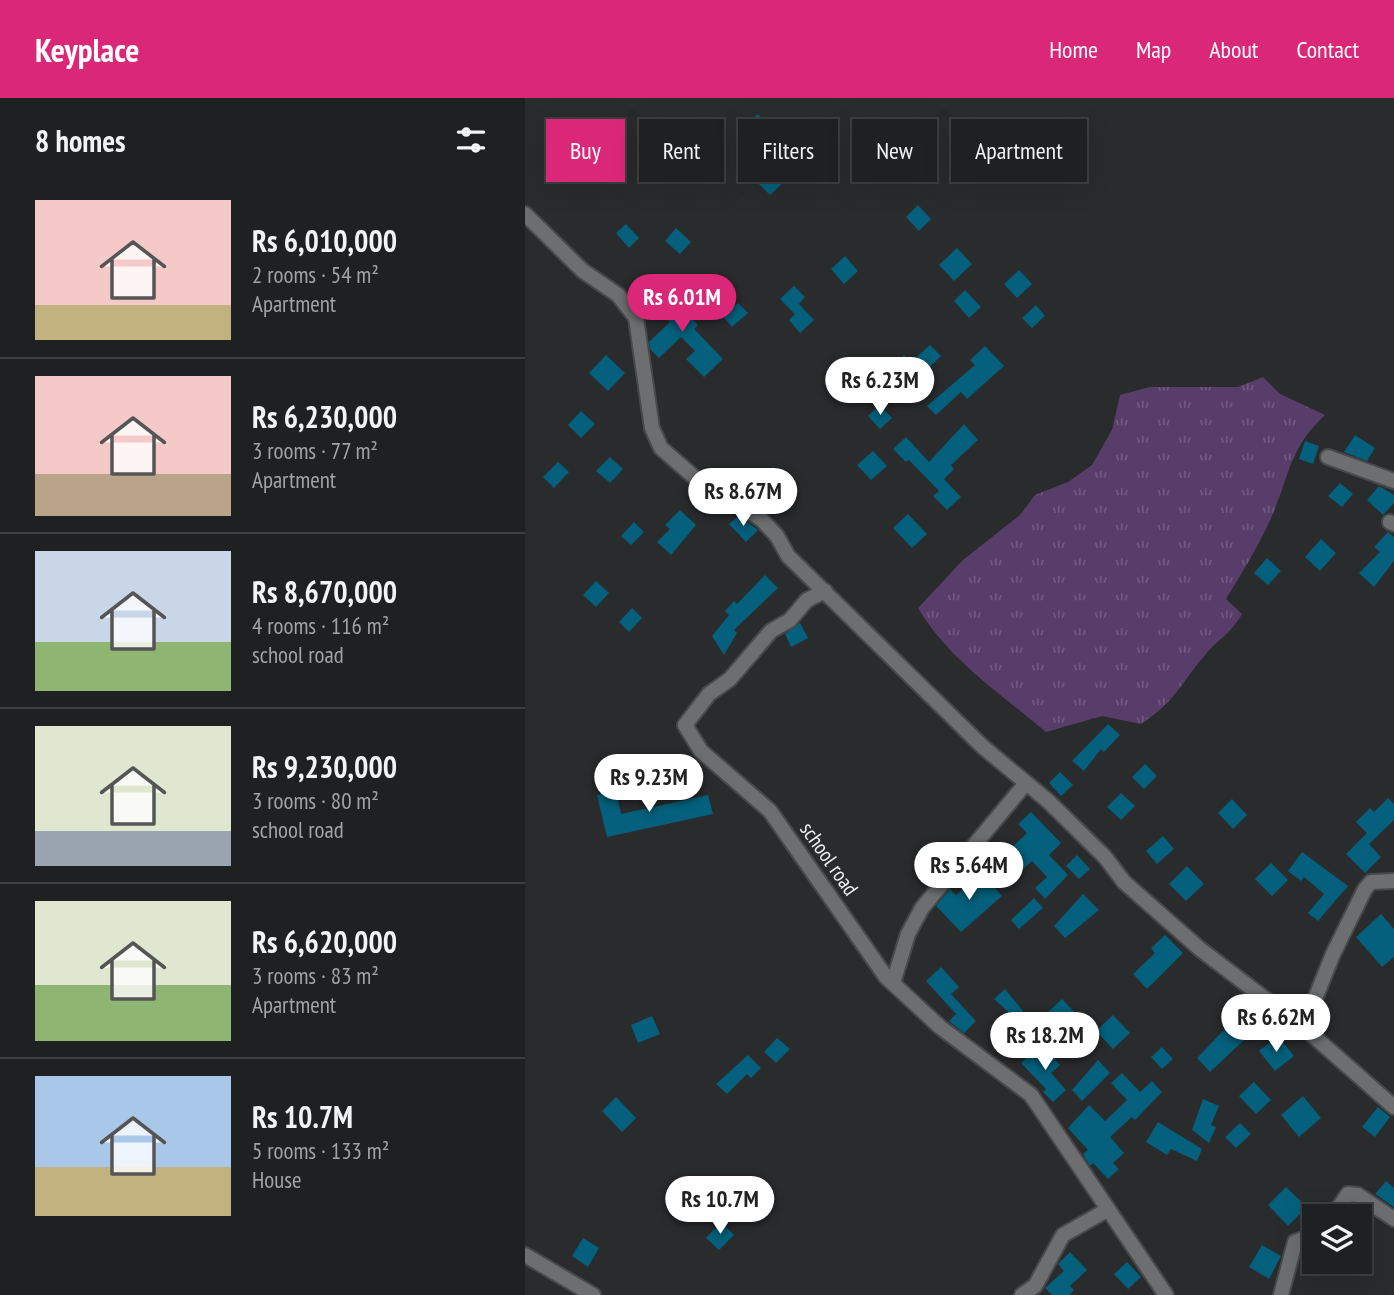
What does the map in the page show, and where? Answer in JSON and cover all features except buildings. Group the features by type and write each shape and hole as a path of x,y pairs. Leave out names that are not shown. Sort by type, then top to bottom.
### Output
{"street":[{"path":"525,214 583,271 618,295 635,318 652,428 661,448 718,498 743,507 762,520 777,536 789,556 983,747 1026,782 1105,857 1124,882 1200,949 1267,998 1394,1107"},
{"path":"1328,457 1394,481"},
{"name":"school road","path":"825,592 807,600 790,620 771,631 730,679 709,694 685,725 701,751 770,811 893,983 940,1027 1031,1095 1166,1295"},
{"path":"893,983 908,934 922,908 1026,782"},
{"path":"1303,1029 1333,954 1365,889 1371,882 1394,881"},
{"path":"1341,1204 1348,1194 1358,1195 1372,1204"},
{"path":"1372,1204 1394,1219"},
{"path":"1022,1295 1035,1286 1063,1235 1107,1210"},
{"path":"1281,1295 1285,1271 1295,1242 1302,1239"},
{"path":"525,1255 593,1295"}],"green space":[{"path":"1263,377 1280,394 1325,415 1313,427 1297,451 1266,529 1226,599 1242,614 1170,700 1141,724 1102,716 1046,732 960,660 918,608 963,560 1020,515 1035,495 1068,482 1092,465 1112,430 1120,395 1150,387 1238,387"}]}
